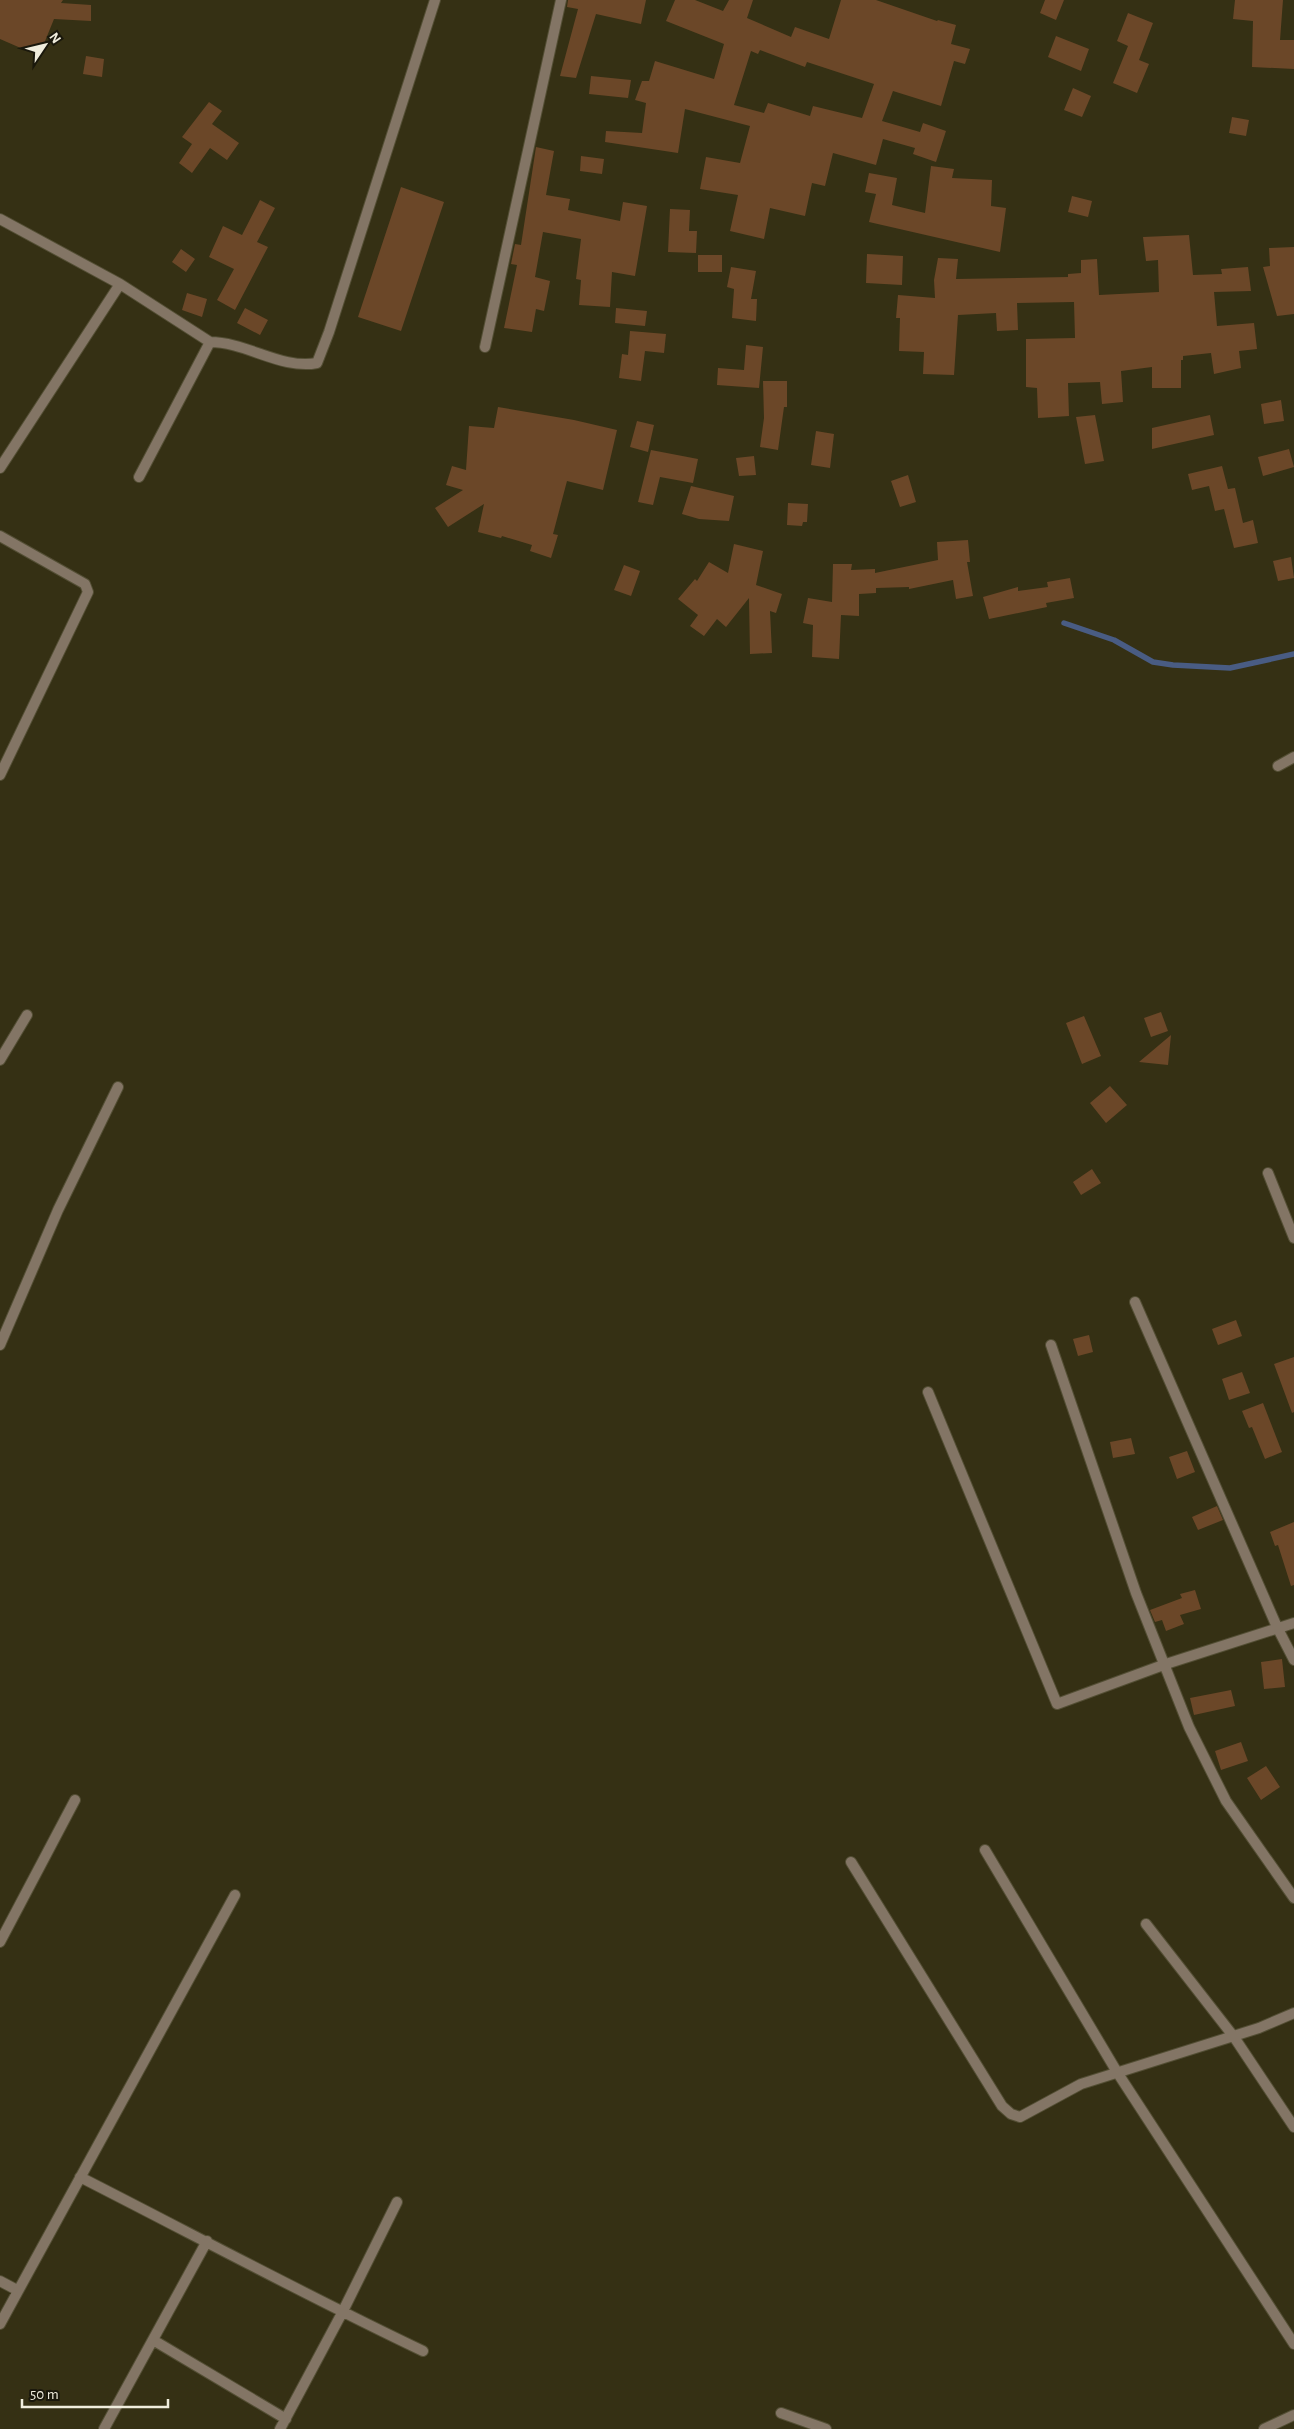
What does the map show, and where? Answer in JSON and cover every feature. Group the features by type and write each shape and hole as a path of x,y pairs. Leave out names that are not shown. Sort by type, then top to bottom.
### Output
{"street":[{"path":"0,219 120,284 210,342 224,342 298,364 317,363 329,332 435,0"},
{"path":"485,347 561,0"},
{"path":"0,468 120,284"},
{"path":"139,477 210,342"},
{"path":"0,536 85,584 88,592 0,775"},
{"path":"1278,766 1294,757"},
{"path":"0,1060 27,1015"},
{"path":"0,1345 58,1210 118,1087"},
{"path":"1268,1173 1294,1238"},
{"path":"1135,1302 1277,1628 1294,1660"},
{"path":"1051,1345 1136,1593 1166,1664 1189,1727 1226,1801 1294,1898"},
{"path":"928,1392 1057,1704 1166,1664 1294,1623"},
{"path":"0,1942 74,1800"},
{"path":"985,1850 1117,2072 1294,2344"},
{"path":"851,1862 1002,2106 1011,2114 1020,2117 1081,2084 1234,2037 1275,2023 1294,2013"},
{"path":"0,2324 235,1895"},
{"path":"1146,1924 1234,2037 1294,2127"},
{"path":"80,2177 207,2241 342,2313 423,2351"},
{"path":"280,2429 342,2313 397,2202"},
{"path":"104,2429 207,2241"},
{"path":"0,2281 17,2290"},
{"path":"153,2340 286,2419"},
{"path":"781,2413 826,2429"},
{"path":"1264,2429 1294,2415"}],"building":[{"path":"0,0 63,0 61,3 91,5 91,21 54,19 39,56 0,39"},
{"path":"568,0 646,0 641,24 596,14 576,78 560,76 578,9 567,7"},
{"path":"675,0 695,0 723,11 729,0 753,0 747,18 791,37 795,27 829,39 841,0 876,0 937,21 956,25 951,44 970,49 965,64 954,61 941,106 893,91 882,121 920,132 923,123 946,131 936,162 913,154 915,148 883,139 876,165 833,153 825,186 812,183 805,216 770,208 764,239 730,231 738,195 700,189 706,157 740,163 750,126 685,109 678,153 605,142 606,131 642,133 646,103 635,100 642,81 649,81 655,61 714,79 724,44 666,21","holes":["760,50 805,67 807,62 874,84 862,118 813,106 810,116 768,103 764,113 734,105 751,51 758,54"]},
{"path":"1045,0 1064,0 1056,20 1040,13"},
{"path":"1235,0 1283,0 1280,40 1294,40 1294,69 1252,67 1253,21 1233,19"},
{"path":"1128,13 1153,23 1139,60 1149,64 1137,93 1113,83 1128,46 1117,41"},
{"path":"1056,36 1089,49 1081,71 1048,57"},
{"path":"86,56 104,59 102,77 83,74"},
{"path":"591,76 631,80 628,98 589,94"},
{"path":"1073,88 1091,96 1082,117 1064,110"},
{"path":"209,102 222,111 212,124 239,143 227,160 210,148 192,173 179,163 192,144 182,137"},
{"path":"1232,117 1249,120 1246,136 1229,133"},
{"path":"536,147 554,151 546,195 570,199 568,210 620,221 623,202 647,206 635,276 612,272 610,307 579,305 581,280 576,279 581,239 543,232 535,277 550,281 544,311 536,309 532,332 504,328 517,265 511,264 515,244 521,245"},
{"path":"581,156 604,159 602,174 580,171"},
{"path":"931,166 954,169 952,178 992,180 991,206 1006,208 1000,252 869,222 876,194 865,192 869,173 897,178 892,205 925,213"},
{"path":"401,187 444,202 401,331 358,317"},
{"path":"1072,196 1092,201 1088,217 1068,212"},
{"path":"260,200 275,208 257,242 268,247 235,310 217,300 234,269 209,257 223,226 242,235"},
{"path":"670,209 690,210 689,231 697,231 696,253 668,252"},
{"path":"1189,235 1193,275 1222,274 1221,269 1248,267 1251,291 1214,292 1217,326 1254,323 1257,349 1239,351 1241,368 1214,374 1211,353 1183,356 1183,360 1181,360 1181,388 1152,388 1152,367 1121,371 1123,402 1102,404 1100,382 1068,383 1069,416 1038,418 1037,388 1026,387 1026,339 1075,338 1074,302 1017,303 1018,330 997,331 996,313 958,315 954,375 923,374 924,352 899,351 900,318 896,318 898,295 935,298 934,280 938,258 958,259 956,279 1068,277 1068,274 1081,273 1081,260 1097,259 1099,295 1159,292 1158,260 1146,261 1143,237"},
{"path":"1294,247 1294,314 1277,316 1263,267 1270,266 1269,248"},
{"path":"181,249 195,259 186,272 172,262"},
{"path":"867,254 903,256 902,285 866,283"},
{"path":"698,255 722,255 722,272 698,272"},
{"path":"731,267 756,271 751,299 757,299 756,321 732,318 734,289 727,287"},
{"path":"187,293 207,299 202,317 182,310"},
{"path":"245,308 268,320 260,335 237,323"},
{"path":"616,308 647,311 645,326 615,323"},
{"path":"630,331 666,334 664,353 645,351 641,381 619,378 622,354 628,355"},
{"path":"746,345 763,347 759,388 717,385 718,368 744,370"},
{"path":"763,381 787,381 787,407 784,407 778,450 760,447 764,418"},
{"path":"1281,400 1284,421 1264,424 1261,404"},
{"path":"498,407 574,420 617,430 603,490 567,481 553,534 558,535 551,558 530,551 532,545 502,536 501,538 478,532 484,504 448,527 435,508 463,490 446,485 452,466 466,470 469,426 494,428"},
{"path":"1095,415 1104,461 1085,464 1076,417"},
{"path":"1210,415 1214,435 1152,449 1152,428"},
{"path":"637,421 654,425 648,452 630,447"},
{"path":"816,431 834,434 830,468 811,465"},
{"path":"1289,449 1294,467 1263,476 1258,457"},
{"path":"651,450 698,459 693,483 660,477 653,505 638,502"},
{"path":"754,456 756,475 739,476 736,458"},
{"path":"1222,466 1228,489 1235,488 1243,523 1253,520 1258,543 1234,548 1224,509 1215,511 1209,486 1192,490 1188,474"},
{"path":"908,475 916,502 900,507 891,481"},
{"path":"691,486 734,496 729,521 699,519 682,514"},
{"path":"788,503 808,504 807,522 803,522 802,526 787,525"},
{"path":"968,540 970,562 967,562 973,596 956,599 953,580 909,589 909,587 876,588 876,593 859,594 859,616 841,615 839,659 812,657 813,625 803,623 808,598 832,602 833,564 852,564 851,570 875,569 875,573 938,560 937,542"},
{"path":"734,544 763,551 756,585 782,594 776,613 770,611 772,653 750,654 749,598 726,627 717,619 704,636 690,626 698,615 678,599 695,579 697,581 709,562 728,573"},
{"path":"1291,557 1294,578 1278,581 1273,561"},
{"path":"624,565 640,571 631,596 614,590"},
{"path":"1070,578 1074,598 1046,603 1047,607 989,619 983,597 1018,587 1018,591 1048,587 1047,582"},
{"path":"1161,1012 1168,1031 1151,1037 1144,1018"},
{"path":"1084,1016 1101,1056 1082,1064 1066,1023"},
{"path":"1171,1035 1168,1065 1139,1062"},
{"path":"1110,1086 1127,1105 1106,1123 1090,1103"},
{"path":"1092,1169 1101,1183 1081,1195 1073,1182"},
{"path":"1236,1320 1242,1336 1218,1345 1212,1329"},
{"path":"1089,1335 1093,1352 1078,1356 1073,1339"},
{"path":"1294,1357 1294,1412 1292,1413 1274,1364"},
{"path":"1242,1372 1250,1393 1229,1400 1222,1379"},
{"path":"1263,1403 1282,1452 1265,1459 1252,1427 1249,1428 1242,1411"},
{"path":"1131,1438 1135,1454 1113,1458 1110,1442"},
{"path":"1187,1451 1195,1472 1177,1479 1169,1457"},
{"path":"1217,1506 1223,1520 1198,1530 1192,1517"},
{"path":"1294,1522 1294,1585 1291,1586 1278,1545 1275,1546 1270,1532"},
{"path":"1195,1590 1201,1609 1180,1615 1184,1624 1166,1631 1162,1620 1155,1622 1150,1610 1182,1598 1180,1594"},
{"path":"1282,1659 1285,1687 1264,1689 1261,1662"},
{"path":"1231,1690 1235,1706 1194,1715 1190,1698"},
{"path":"1241,1742 1248,1761 1221,1770 1215,1751"},
{"path":"1266,1766 1280,1787 1261,1800 1247,1778"}],"waterway":[{"path":"1064,623 1114,640 1153,662 1173,665 1230,668 1294,654"}]}
